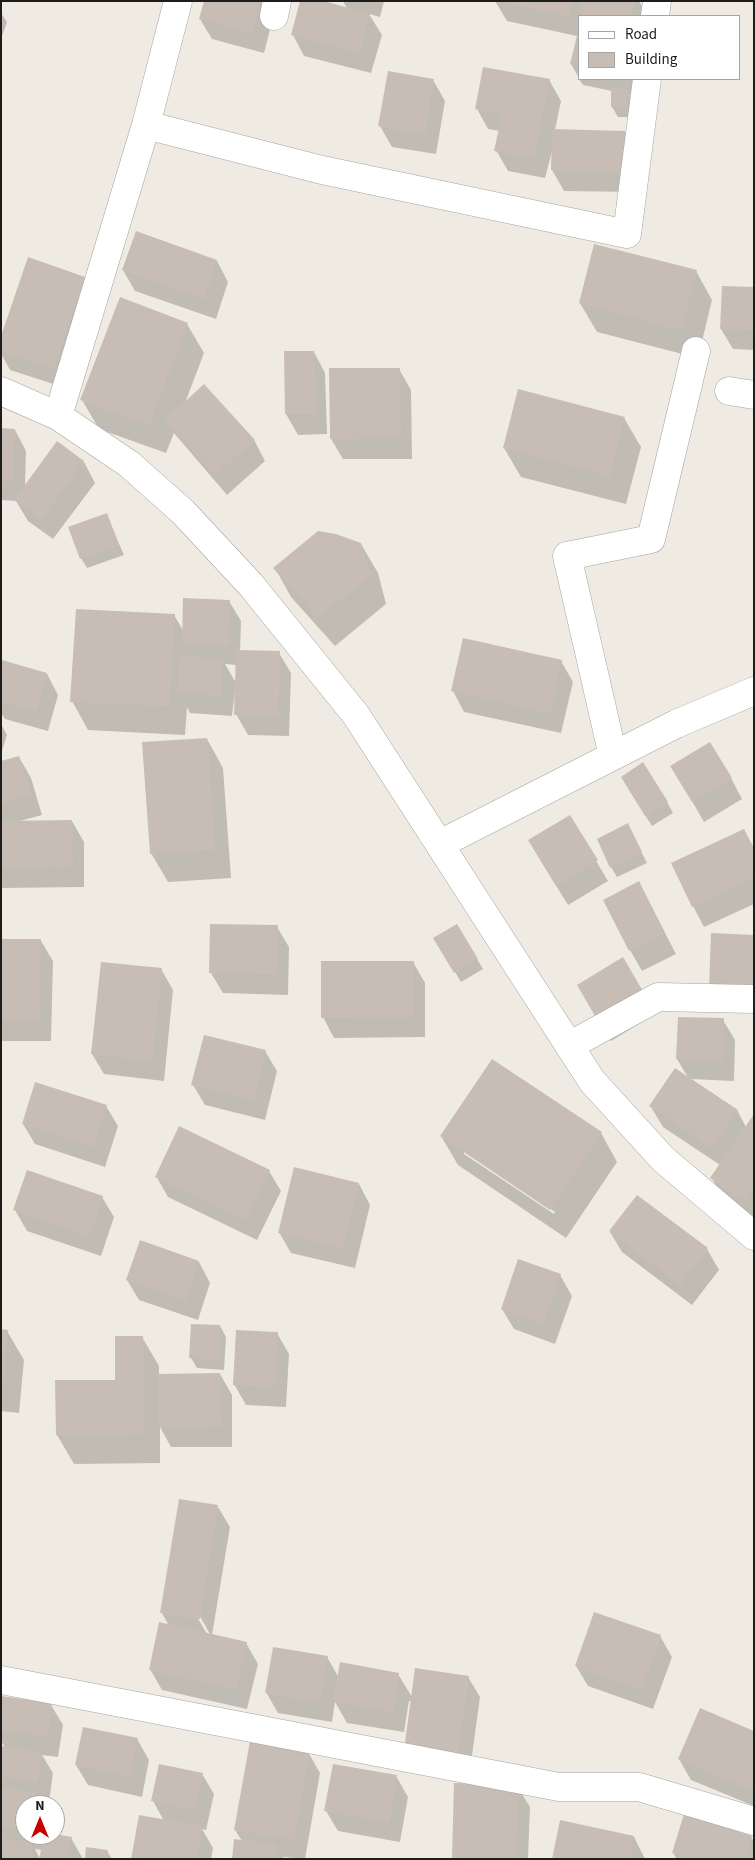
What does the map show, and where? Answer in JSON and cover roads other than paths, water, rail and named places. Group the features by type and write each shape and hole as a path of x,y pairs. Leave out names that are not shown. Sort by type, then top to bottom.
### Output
{"street":[{"path":"58,416 146,125 178,1"},
{"path":"655,15 657,1"},
{"path":"146,125 322,170 627,234 647,80"},
{"path":"613,756 567,556 651,539 696,351"},
{"path":"1,391 58,416 129,464 183,512 251,585 356,715 592,1081 663,1159 754,1236"},
{"path":"440,844 676,724 754,690"},
{"path":"569,1046 658,997 754,998"},
{"path":"1,1680 559,1787 639,1787 754,1821"}]}
